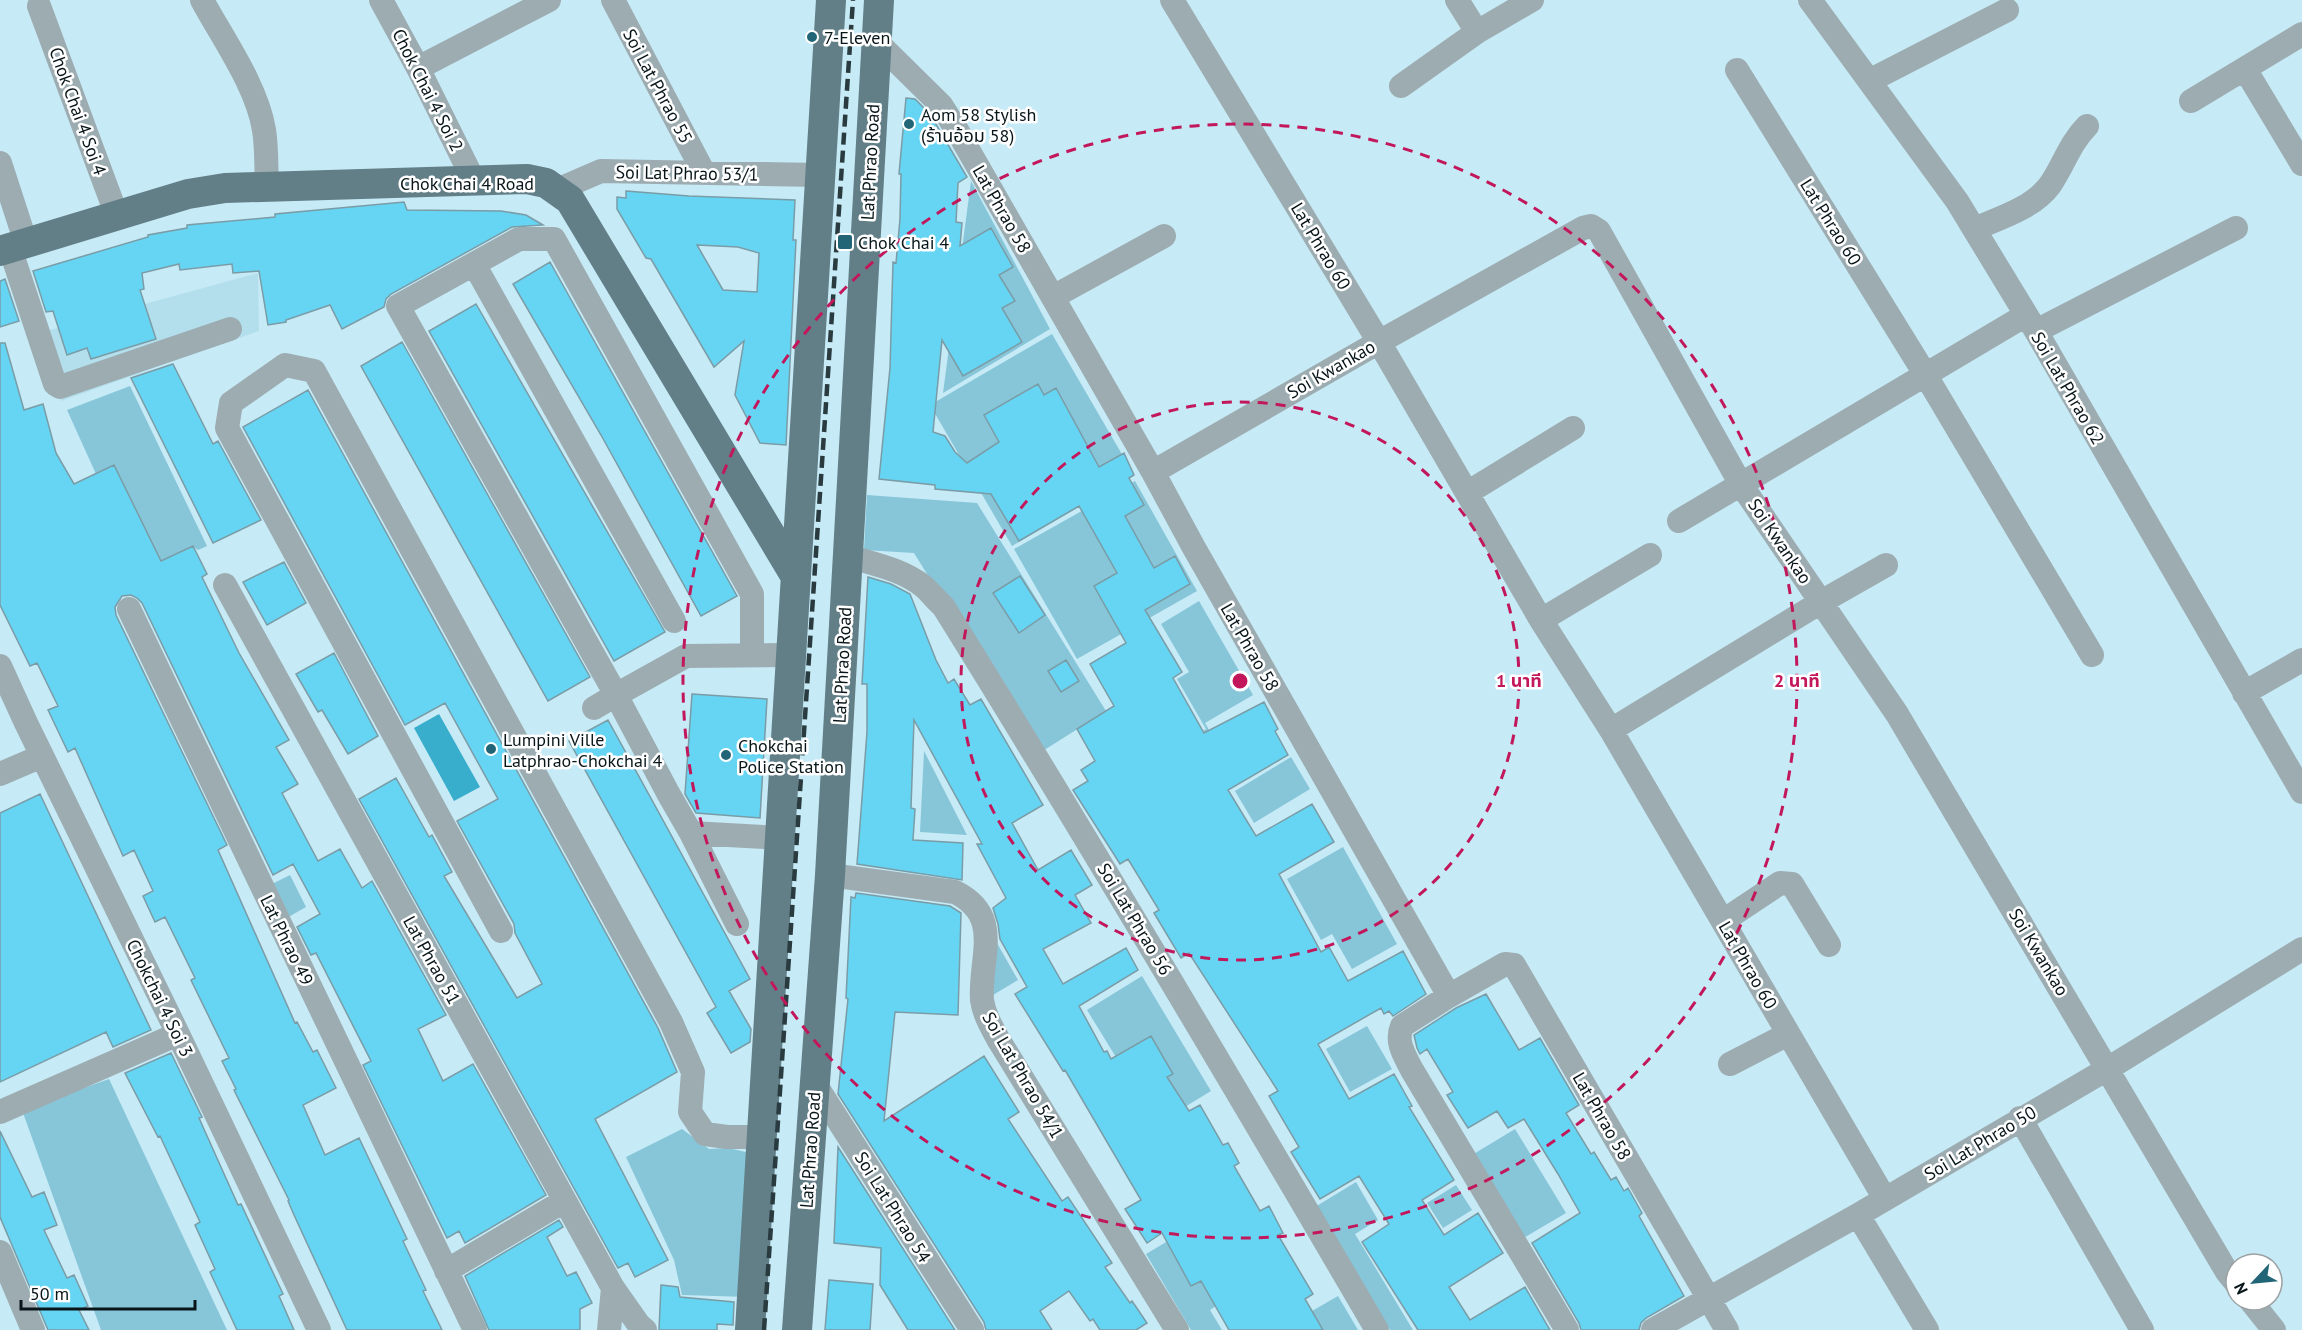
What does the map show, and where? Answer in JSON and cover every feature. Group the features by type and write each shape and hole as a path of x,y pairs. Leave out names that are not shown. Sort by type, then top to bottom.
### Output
{"main road":[{"path":"750,1330 831,0"},
{"name":"Lat Phrao Road","path":"797,1330 830,875 879,0"},
{"name":"Chok Chai 4 Road","path":"12,247 188,194 225,188 527,179 546,183 570,200 796,577"}],"street":[{"path":"202,0 248,84 259,109 264,131 267,186"},
{"name":"Chok Chai 4 Soi 2","path":"381,0 418,68 474,181"},
{"path":"418,68 549,0"},
{"name":"Soi Lat Phrao 55","path":"613,0 704,173"},
{"name":"Lat Phrao 60","path":"1172,0 1379,342 1541,620 1611,730 1884,1199"},
{"path":"1457,0 1477,32"},
{"path":"1401,86 1477,32 1532,0"},
{"name":"Soi Lat Phrao 62","path":"1810,0 1871,80 1957,201 2031,323 2302,792"},
{"name":"Chok Chai 4 Soi 4","path":"39,6 117,216"},
{"path":"1871,80 2007,10"},
{"path":"2191,101 2302,34"},
{"name":"Lat Phrao 58","path":"877,42 941,105 1154,472 1193,546 1449,996"},
{"path":"2245,69 2302,164"},
{"name":"Lat Phrao 60","path":"1737,70 1925,374 2092,655"},
{"path":"1974,229 2029,204 2049,185 2075,138 2087,126"},
{"path":"0,163 12,247 55,384 60,387 69,385 230,329"},
{"name":"Soi Lat Phrao 53/1","path":"557,190 601,171 820,175"},
{"name":"Soi Kwankao","path":"1154,472 1583,228 1591,226 1599,231 1740,483 1897,714 2109,1068 2224,1267"},
{"path":"1679,521 1925,374 2236,228"},
{"path":"1053,297 1164,236"},
{"path":"737,924 691,832 616,694 398,306 519,239 554,239 752,594 752,655"},
{"path":"474,264 674,621"},
{"path":"615,351 648,329"},
{"path":"501,931 227,428 231,403 285,365 314,371 672,1022 693,1072 690,1112 705,1134 727,1137 761,1137"},
{"path":"1467,493 1573,428"},
{"path":"1541,620 1650,555"},
{"name":"Soi Lat Phrao 56","path":"848,556 893,569 909,577 923,586 943,606 1106,870 1377,1330"},
{"path":"1611,730 1886,565"},
{"name":"Lat Phrao 51","path":"225,585 613,1288 645,1330"},
{"name":"Lat Phrao 49","path":"129,609 475,1330"},
{"path":"594,708 686,656 791,655"},
{"path":"2244,693 2302,660"},
{"name":"Chokchai 4 Soi 3","path":"0,666 319,1330"},
{"path":"0,774 42,756"},
{"path":"691,832 780,838"},
{"name":"Soi Lat Phrao 54/1","path":"830,875 955,892 970,900 979,910 986,925 982,990 985,1014 998,1039 1177,1330"},
{"path":"1723,921 1780,883 1787,882 1792,885 1829,945"},
{"name":"Soi Lat Phrao 50","path":"1653,1330 1858,1215 2020,1118 2109,1068 2302,949"},
{"name":"Lat Phrao 58","path":"1567,1330 1412,1070 1402,1050 1399,1034 1402,1026 1505,964 1514,965 1727,1330"},
{"path":"0,1112 178,1034"},
{"path":"1730,1064 1788,1034"},
{"name":"Soi Lat Phrao 54","path":"815,1084 972,1330"},
{"path":"2020,1118 2142,1330"},
{"path":"446,1271 564,1201"},
{"path":"1858,1215 1927,1330"},
{"path":"0,1252 33,1330"},
{"path":"609,1330 613,1288"},
{"path":"2260,1312 2274,1330"}],"shaded area":[{"path":"971,181 1050,329 943,393"},
{"path":"258,273 259,331 61,401 39,333"},
{"path":"1052,334 1134,475 1012,546 930,405"},
{"path":"130,386 207,546 198,550 192,546 161,561 114,465 96,474 67,410"},
{"path":"1135,481 1197,591 1077,659 1014,549"},
{"path":"867,495 977,503 1106,711 1038,754 914,553 864,550"},
{"path":"1199,601 1253,695 1205,723 1224,756 1194,737 1206,729 1177,679 1189,672 1161,624"},
{"path":"439,714 480,787 454,801 414,728"},
{"path":"924,751 967,835 920,832"},
{"path":"1291,757 1310,789 1254,823 1235,791"},
{"path":"1343,847 1397,944 1352,969 1332,934 1321,940 1287,879"},
{"path":"290,875 306,907 285,919 268,886"},
{"path":"989,929 1018,980 983,1001"},
{"path":"1142,976 1211,1091 1157,1124 1087,1010"},
{"path":"1367,1026 1392,1069 1350,1092 1326,1049"},
{"path":"109,1079 227,1330 101,1330 22,1110"},
{"path":"682,1129 709,1149 728,1148 759,1155 748,1297 682,1295 674,1260 626,1157"},
{"path":"1515,1129 1566,1213 1522,1239 1472,1155"},
{"path":"1356,1182 1378,1220 1355,1234 1413,1330 1390,1330 1315,1207"},
{"path":"1456,1185 1472,1210 1443,1228 1427,1203"},
{"path":"1205,1219 1222,1302 1210,1310 1222,1330 1191,1330 1146,1254"},
{"path":"1338,1296 1358,1330 1323,1330 1312,1311"}],"building":[{"path":"906,98 915,99 930,114 967,177 958,183 956,222 962,223 960,246 991,228 1013,267 999,275 1015,301 1002,308 1022,342 963,376 942,340 933,432 945,436 955,452 967,463 999,442 984,415 1038,384 1044,395 1056,388 1099,467 1124,453 1134,475 1129,478 1144,505 1125,516 1154,568 1175,556 1190,584 1145,610 1182,672 1173,678 1204,733 1264,702 1278,729 1275,731 1288,755 1228,790 1256,836 1312,804 1334,842 1279,874 1321,952 1329,947 1348,981 1403,951 1426,994 1393,1016 1389,1011 1384,1014 1381,1008 1318,1044 1349,1099 1394,1074 1412,1106 1409,1107 1454,1180 1422,1200 1444,1235 1478,1213 1503,1253 1449,1287 1470,1320 1525,1287 1550,1330 1418,1330 1362,1242 1389,1224 1359,1176 1320,1199 1291,1152 1299,1147 1269,1096 1278,1091 1189,953 1181,958 1154,913 1159,910 1128,859 1120,864 1073,790 1088,781 1081,770 1095,761 1077,729 1114,706 1090,664 1126,643 1094,586 1117,573 1079,506 1019,541 991,494 935,489 935,485 879,479 890,368 893,262 896,263 900,219 901,174 899,174"},
{"path":"626,191 795,200 793,240 796,240 786,445 760,443 735,395 744,341 714,367 651,259 646,258 617,209 617,197 626,198","holes":["697,245 738,247 759,253 757,292 723,290"]},
{"path":"404,202 407,210 501,211 526,215 543,225 512,227 391,294 386,299 384,307 342,329 330,305 286,320 286,322 268,325 259,271 233,273 232,264 180,270 179,264 142,273 144,289 140,290 156,339 91,359 87,348 67,355 53,311 46,312 33,271 148,237 148,235 187,228 187,225"},
{"path":"550,262 737,596 701,616 601,435 513,284"},
{"path":"5,279 19,321 0,327 0,281"},
{"path":"476,304 665,632 614,661 429,331"},
{"path":"402,342 590,677 548,701 361,366"},
{"path":"0,343 5,343 24,410 43,404 56,453 74,484 114,465 161,561 193,546 207,574 202,577 239,653 289,740 276,747 298,784 282,793 318,861 340,849 362,888 372,881 446,1015 418,1029 443,1081 473,1064 546,1195 465,1243 459,1231 447,1238 363,1065 371,1061 316,953 311,955 297,927 320,914 293,864 273,875 142,603 131,595 122,596 115,607 116,615 227,845 218,850 295,1023 297,1022 313,1052 317,1050 336,1088 303,1105 325,1155 359,1138 407,1239 403,1241 442,1330 347,1330 289,1200 234,1090 236,1089 222,1061 229,1058 191,980 195,978 165,917 155,922 143,896 153,891 134,850 123,856 75,748 68,752 48,710 58,706 37,663 30,666 0,605"},
{"path":"173,364 213,444 218,441 261,520 213,543 131,378"},
{"name":"Lumpini Ville Latphrao-Chokchai 4","path":"308,390 658,1028 677,1072 595,1119 668,1260 635,1277 628,1263 618,1268 359,799 396,778 429,837 432,835 452,872 444,876 517,998 542,984 515,933 514,924 457,821 498,799 445,703 405,725 243,427"},
{"path":"284,562 306,603 267,625 243,582"},
{"path":"1020,576 1045,615 1019,633 993,593"},
{"path":"868,577 891,584 910,594 936,660 948,683 954,679 970,705 981,699 1043,805 1012,823 1038,870 1071,850 1092,885 1075,895 1091,923 1043,949 1063,984 1126,948 1138,970 1079,1006 1104,1052 1107,1051 1111,1059 1151,1036 1173,1074 1167,1077 1189,1111 1200,1105 1223,1145 1228,1143 1239,1163 1234,1166 1260,1211 1269,1206 1283,1233 1278,1235 1313,1294 1305,1299 1323,1330 1229,1330 1201,1281 1191,1286 1162,1233 1147,1243 1125,1209 1141,1200 1065,1070 1063,1071 1015,994 1027,987 1000,939 993,908 1006,898 977,844 982,844 914,720 911,808 915,809 913,840 963,843 962,880 857,864 867,732 867,684 862,684"},
{"path":"334,653 378,736 348,754 322,710 318,712 296,674"},
{"path":"1066,660 1079,681 1061,692 1048,671"},
{"name":"Chokchai Police Station","path":"692,694 767,699 760,818 696,813 685,794"},
{"path":"608,720 750,979 729,991 751,1029 750,1042 731,1053 707,1013 716,1007 569,741"},
{"path":"40,794 151,1030 113,1047 106,1032 0,1082 0,813"},
{"path":"856,893 950,906 961,913 958,1015 895,1012 884,1121 984,1056 1019,1112 1008,1119 1062,1201 1068,1197 1112,1263 1105,1267 1147,1323 1136,1330 1100,1330 1093,1319 1090,1321 1069,1291 1040,1311 1052,1330 986,1330 984,1322 838,1094 848,999 846,998 851,897 855,898"},
{"path":"1486,994 1519,1050 1540,1038 1579,1105 1566,1113 1591,1154 1594,1152 1611,1180 1616,1177 1624,1191 1628,1188 1642,1213 1639,1216 1684,1296 1646,1318 1639,1330 1581,1330 1532,1243 1580,1213 1558,1174 1524,1119 1508,1128 1497,1111 1468,1128 1447,1095 1453,1092 1427,1049 1420,1054 1417,1048 1414,1035 1456,1008"},
{"path":"171,1053 202,1117 199,1118 238,1205 241,1204 283,1294 279,1296 294,1330 237,1330 210,1272 215,1269 195,1225 200,1222 160,1136 158,1137 125,1073"},
{"path":"0,1131 32,1197 44,1192 57,1225 44,1230 67,1278 74,1275 88,1306 79,1310 89,1330 48,1330 0,1217"},
{"path":"838,1147 955,1330 908,1330 880,1285 881,1248 834,1243"},
{"path":"559,1220 563,1227 547,1237 567,1276 576,1272 592,1303 580,1309 580,1330 489,1330 465,1276"},
{"path":"829,1280 873,1284 870,1330 825,1330"},
{"path":"661,1285 678,1287 680,1297 734,1302 733,1325 717,1324 717,1330 659,1330"}],"railway":[{"path":"764,1330 853,0"}],"place":[{"name":"7-Eleven","path":"812,37"},
{"name":"Aom 58 Stylish (ร้านอ้อม 58)","path":"909,124"},
{"name":"Chok Chai 4","path":"845,242"},
{"name":"Lumpini Ville Latphrao-Chokchai 4","path":"491,749"},
{"name":"Chokchai Police Station","path":"726,755"}]}
